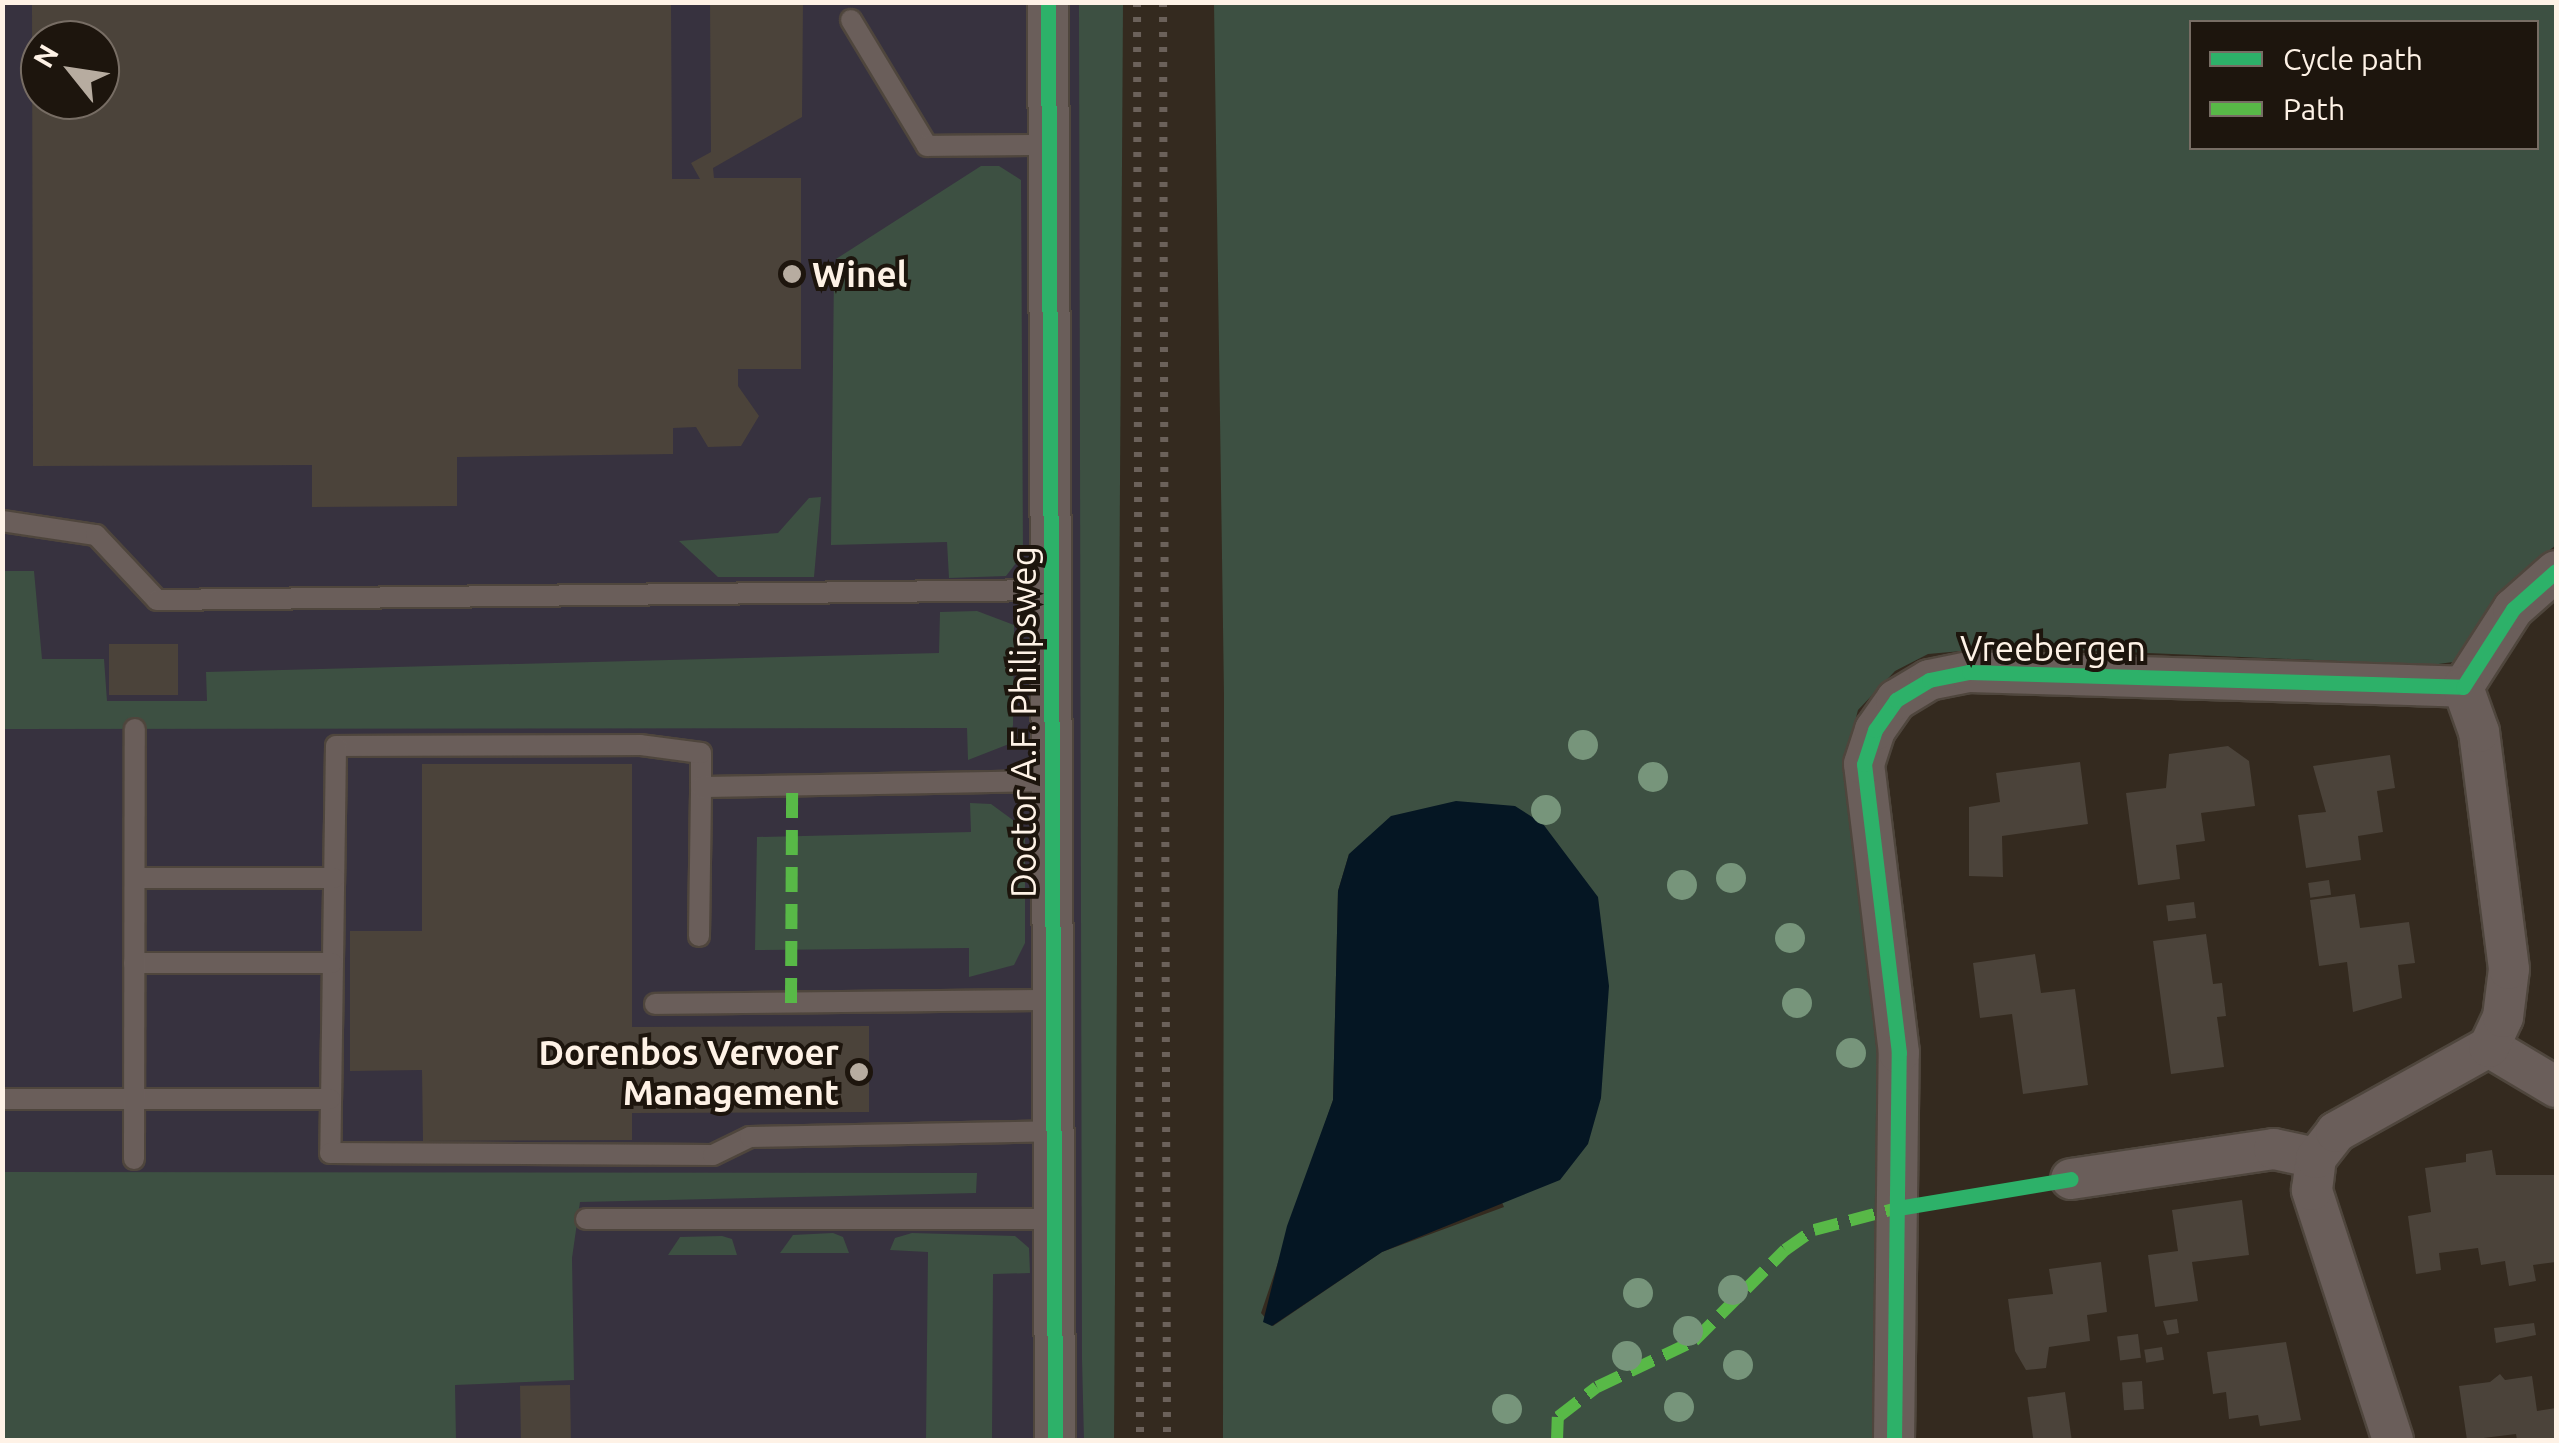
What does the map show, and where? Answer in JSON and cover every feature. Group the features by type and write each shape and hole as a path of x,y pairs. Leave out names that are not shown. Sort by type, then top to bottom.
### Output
{"street":[{"name":"Doctor A.F. Philipsweg","path":"1048,2 1055,1440"},
{"path":"2393,1440 2321,1234 2312,1190 2316,1158 2336,1132 2489,1047 2503,1017 2510,969 2478,732 2463,687 2513,608 2556,571"},
{"name":"Vreebergen","path":"1894,1440 1899,1053 1864,764 1875,730 1896,700 1929,680 1969,672 2463,687"},
{"path":"2489,1047 2556,1087"},
{"path":"2070,1179 2274,1149 2316,1158"}],"lane":[{"path":"851,20 927,146 1050,145"},
{"path":"2,521 96,536 157,600 1053,590"},
{"path":"134,1159 135,728"},
{"path":"699,936 701,753 640,745 336,746 330,1153 713,1156 750,1137 1054,1131"},
{"path":"701,787 1053,781"},
{"path":"135,878 334,878"},
{"path":"134,963 332,963"},
{"path":"655,1004 1054,1000"},
{"path":"2,1099 330,1099"},
{"path":"586,1219 1054,1219"}],"shaded area":[{"path":"3,3 1096,3 1096,1440 3,1440"}],"green space":[{"path":"1079,3 1123,3 1114,1440 1084,1440 1082,1359"},
{"path":"1214,3 2556,3 2556,545 2510,582 2473,645 2453,662 2431,665 2006,647 1928,654 1895,671 1858,710 1843,767 1879,1070 1874,1440 1223,1440 1224,695","holes":["1349,854 1504,1207 1382,1252 1273,1326 1261,1313 1333,1100 1338,891"]},
{"path":"981,166 999,166 1021,180 1023,554 1006,576 949,578 947,542 831,545 834,271 836,259"},
{"path":"821,497 814,577 718,577 679,541 778,533 809,498"},
{"path":"3,571 34,571 42,659 104,659 107,701 207,701 206,672 939,653 940,612 977,611 1014,625 1013,725 1009,744 968,760 967,728 3,729"},
{"path":"970,803 991,804 1025,829 1025,943 1014,965 969,977 969,948 755,950 757,837 971,832"},
{"path":"3,1172 977,1173 976,1193 580,1202 572,1258 574,1380 455,1385 456,1440 3,1440"},
{"path":"833,1233 843,1237 849,1253 780,1253 793,1235"},
{"path":"912,1233 1015,1236 1029,1248 1030,1273 993,1274 992,1440 926,1440 928,1252 890,1250 895,1238"},
{"path":"680,1237 732,1239 737,1255 668,1255"}],"water":[{"path":"1456,801 1515,806 1543,824 1598,897 1609,986 1601,1098 1588,1144 1560,1180 1382,1252 1272,1326 1263,1322 1287,1226 1333,1100 1338,891 1349,854 1391,816"}],"building":[{"path":"32,2 671,2 672,179 700,179 691,163 711,152 710,2 803,2 802,117 713,168 714,178 801,178 801,369 738,369 738,386 759,416 741,446 708,447 696,427 673,428 673,454 457,457 457,506 312,507 312,465 33,466 32,120 120,120 120,20 32,20"},
{"path":"109,644 178,644 178,695 109,695"},
{"path":"2228,746 2249,761 2255,806 2201,813 2205,841 2176,845 2180,879 2138,885 2126,793 2166,788 2169,754"},
{"path":"2390,755 2395,788 2377,791 2383,832 2358,836 2361,860 2306,868 2298,815 2326,812 2313,766"},
{"path":"2080,762 2088,824 2002,836 2003,877 1969,876 1969,807 2000,802 1996,773"},
{"path":"422,764 632,764 632,1027 869,1026 869,1112 632,1113 632,1140 423,1141 422,1070 350,1071 350,931 422,931"},
{"path":"2329,880 2331,895 2310,898 2308,883"},
{"path":"2355,894 2360,928 2409,922 2415,963 2398,965 2402,998 2353,1012 2347,962 2319,966 2310,900"},
{"path":"2194,902 2196,918 2168,921 2166,905"},
{"path":"2206,934 2213,984 2222,983 2226,1016 2217,1017 2224,1067 2171,1074 2153,941"},
{"path":"2035,954 2041,993 2075,989 2088,1085 2023,1094 2012,1014 1980,1018 1973,963"},
{"path":"2492,1150 2496,1175 2556,1175 2556,1262 2533,1265 2536,1281 2509,1286 2505,1261 2481,1265 2478,1248 2439,1253 2441,1270 2416,1274 2408,1216 2431,1212 2425,1168 2466,1162 2466,1154"},
{"path":"2242,1200 2249,1255 2192,1262 2198,1301 2155,1307 2148,1255 2178,1251 2172,1210"},
{"path":"2101,1262 2107,1312 2087,1315 2090,1341 2049,1347 2046,1368 2026,1370 2015,1351 2008,1299 2053,1294 2049,1269"},
{"path":"2177,1319 2179,1333 2167,1335 2163,1321"},
{"path":"2534,1323 2536,1335 2496,1343 2494,1328"},
{"path":"2138,1334 2141,1358 2120,1360 2117,1337"},
{"path":"2286,1342 2301,1420 2260,1426 2258,1415 2229,1419 2226,1392 2213,1394 2207,1352"},
{"path":"2162,1347 2164,1360 2146,1363 2144,1350"},
{"path":"2500,1374 2505,1380 2532,1376 2537,1411 2556,1408 2556,1440 2517,1440 2516,1434 2467,1440 2459,1386 2490,1382"},
{"path":"2142,1381 2144,1409 2124,1410 2122,1382"},
{"path":"570,1385 571,1440 521,1440 520,1386"},
{"path":"2065,1392 2072,1440 2033,1440 2027,1397"}],"railway":[{"path":"1137,2 1140,1440"},
{"path":"1163,2 1167,1440"}],"marked path":[{"path":"791,1003 792,785"},
{"path":"1557,1440 1558,1417 1597,1387 1694,1341 1785,1250 1814,1230 1898,1208"}],"cycle path":[{"path":"1048,2 1055,1440"},
{"path":"1894,1440 1899,1053 1864,764 1875,730 1896,700 1929,680 1969,672 2463,687 2513,609 2556,571"},
{"path":"1898,1208 2071,1179"}],"place":[{"name":"Winel","path":"792,274"},
{"name":"Dorenbos Vervoer Management","path":"859,1072"}]}
